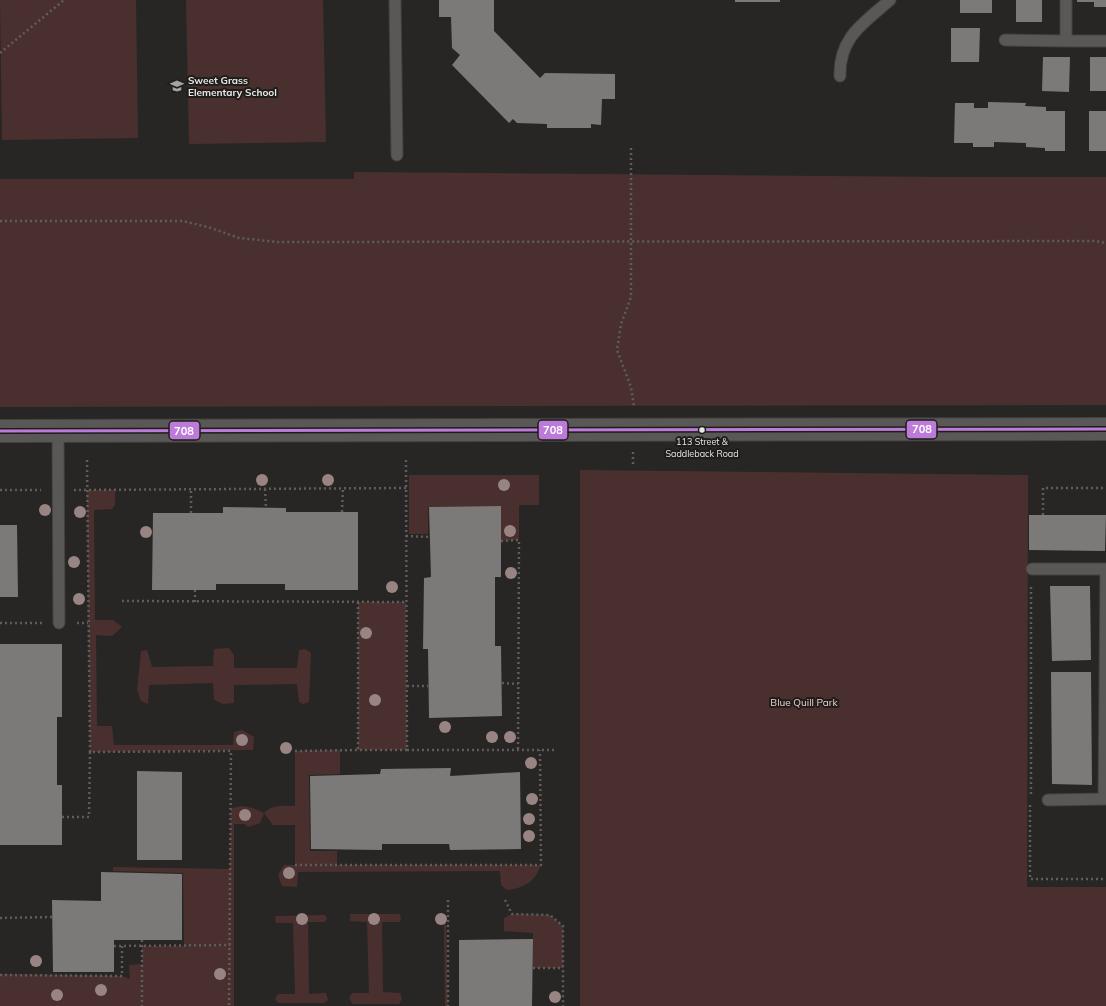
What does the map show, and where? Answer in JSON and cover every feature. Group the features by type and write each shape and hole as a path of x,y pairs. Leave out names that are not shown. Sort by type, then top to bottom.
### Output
{"street":[{"path":"0,432 1106,429"}],"lane":[{"path":"395,0 397,156"},
{"path":"840,76 840,61 851,35 890,0"},
{"path":"1066,0 1066,41"},
{"path":"1005,40 1106,41"},
{"path":"58,431 59,623"},
{"path":"1032,569 1106,569 1105,799 1048,800"}],"path":[{"path":"0,53 64,0"},
{"path":"632,148 631,297 621,324 617,350 631,387 634,402"},
{"path":"0,221 183,221 211,228 239,238 278,242 1096,241 1106,243"},
{"path":"62,817 89,817 90,752 87,460"},
{"path":"406,460 407,750"},
{"path":"342,512 343,488"},
{"path":"122,489 406,488"},
{"path":"1043,515 1043,488 1106,488"},
{"path":"191,489 191,513"},
{"path":"265,489 266,508"},
{"path":"406,536 430,537"},
{"path":"501,541 519,540 518,750"},
{"path":"1032,569 1030,879 1106,879"},
{"path":"195,590 195,602"},
{"path":"122,601 406,602"},
{"path":"358,602 358,750"},
{"path":"502,683 518,684"},
{"path":"406,686 428,686"},
{"path":"295,866 541,865 540,750"},
{"path":"295,751 556,750"},
{"path":"90,752 231,752 229,1006"},
{"path":"448,900 448,1006"},
{"path":"505,900 512,914 550,915 563,926 563,1006"},
{"path":"0,918 52,917"},
{"path":"142,940 142,1006"},
{"path":"114,946 230,945"},
{"path":"0,975 122,976 122,946"},
{"path":"533,968 563,968"}],"green space":[{"path":"0,0 136,0 138,138 2,140"},
{"path":"186,0 323,0 326,142 189,144"},
{"path":"354,172 1106,177 1106,405 0,407 0,179 354,179"},
{"name":"Blue Quill Park","path":"580,470 1028,475 1027,887 1106,887 1106,1006 580,1006"},
{"path":"409,475 539,475 539,505 519,505 519,540 501,541 501,506 428,507 428,534 409,534"},
{"path":"87,490 115,490 115,505 112,509 94,510 95,620 113,620 122,627 112,636 96,635 97,726 112,726 114,745 233,745 234,732 242,730 254,737 253,750 90,752"},
{"path":"358,602 406,602 407,750 358,750"},
{"path":"229,648 234,655 234,668 297,668 299,650 305,649 311,653 309,702 303,704 299,702 297,684 234,685 234,703 223,704 214,700 213,683 149,685 148,704 141,701 137,690 141,651 147,650 152,667 213,666 214,649"},
{"path":"340,750 340,774 309,775 310,851 337,851 337,865 541,865 536,876 524,886 507,890 501,885 500,871 298,872 297,887 282,886 278,875 284,865 295,865 295,825 273,825 264,813 275,807 295,806 295,751"},
{"path":"244,806 264,813 260,823 248,827 245,824 234,824 234,1006 0,1006 0,974 122,976 130,979 129,965 142,964 142,946 184,946 183,873 113,871 113,867 230,869 231,809"},
{"path":"350,914 399,914 401,917 400,922 382,922 383,992 400,993 402,999 399,1004 353,1004 349,998 352,993 369,993 367,922 350,921"},
{"path":"512,914 550,915 563,926 563,968 533,968 533,933 504,931 504,918"},
{"path":"325,915 327,919 325,922 308,922 309,994 326,993 328,1000 324,1003 278,1003 275,999 278,994 295,994 293,923 276,923 276,916"},
{"path":"444,924 446,924 448,1006 445,1006"}],"building":[{"path":"439,0 494,0 494,31 540,78 545,73 615,74 615,99 602,99 601,125 591,124 591,128 547,128 547,124 517,123 513,119 509,123 452,65 460,55 452,48 451,17 439,17"},
{"path":"735,0 780,0 780,2 735,2"},
{"path":"960,0 992,0 992,13 960,13"},
{"path":"1016,0 1042,0 1042,22 1016,22"},
{"path":"1077,0 1106,0 1106,7 1094,7 1094,2 1077,2"},
{"path":"951,28 980,28 979,62 951,62"},
{"path":"1043,57 1070,57 1069,92 1042,91"},
{"path":"1090,57 1106,57 1106,91 1090,91"},
{"path":"988,102 1026,103 1025,106 1046,107 1046,111 1065,111 1065,151 1045,151 1045,148 1026,147 1026,143 994,142 994,147 973,147 973,143 954,143 955,103 974,103 974,108 988,108"},
{"path":"1089,111 1106,111 1106,151 1089,151"},
{"path":"501,506 501,577 495,577 495,646 501,646 502,716 429,718 428,649 423,649 424,578 431,577 429,507"},
{"path":"223,507 286,508 286,512 358,512 358,590 285,590 285,584 216,584 216,590 152,590 153,513 223,513"},
{"path":"1029,515 1106,515 1105,551 1029,550"},
{"path":"0,525 17,525 18,597 0,597"},
{"path":"1050,586 1090,586 1091,660 1052,661"},
{"path":"0,644 62,644 62,717 57,717 57,785 62,785 62,845 0,845"},
{"path":"1051,672 1091,672 1092,785 1052,784"},
{"path":"451,768 450,776 520,772 521,849 450,850 449,844 382,844 382,850 311,849 310,776 380,774 381,769"},
{"path":"137,771 182,772 182,860 137,860"},
{"path":"101,872 182,874 182,940 114,940 114,972 53,972 52,900 101,901"},
{"path":"533,939 532,1006 459,1006 459,940"}],"transit line":[{"name":"708","path":"0,431 1106,429"}],"place":[{"name":"Sweet Grass Elementary School","path":"177,86"},
{"name":"113 Street & Saddleback Road","path":"702,430"}]}
